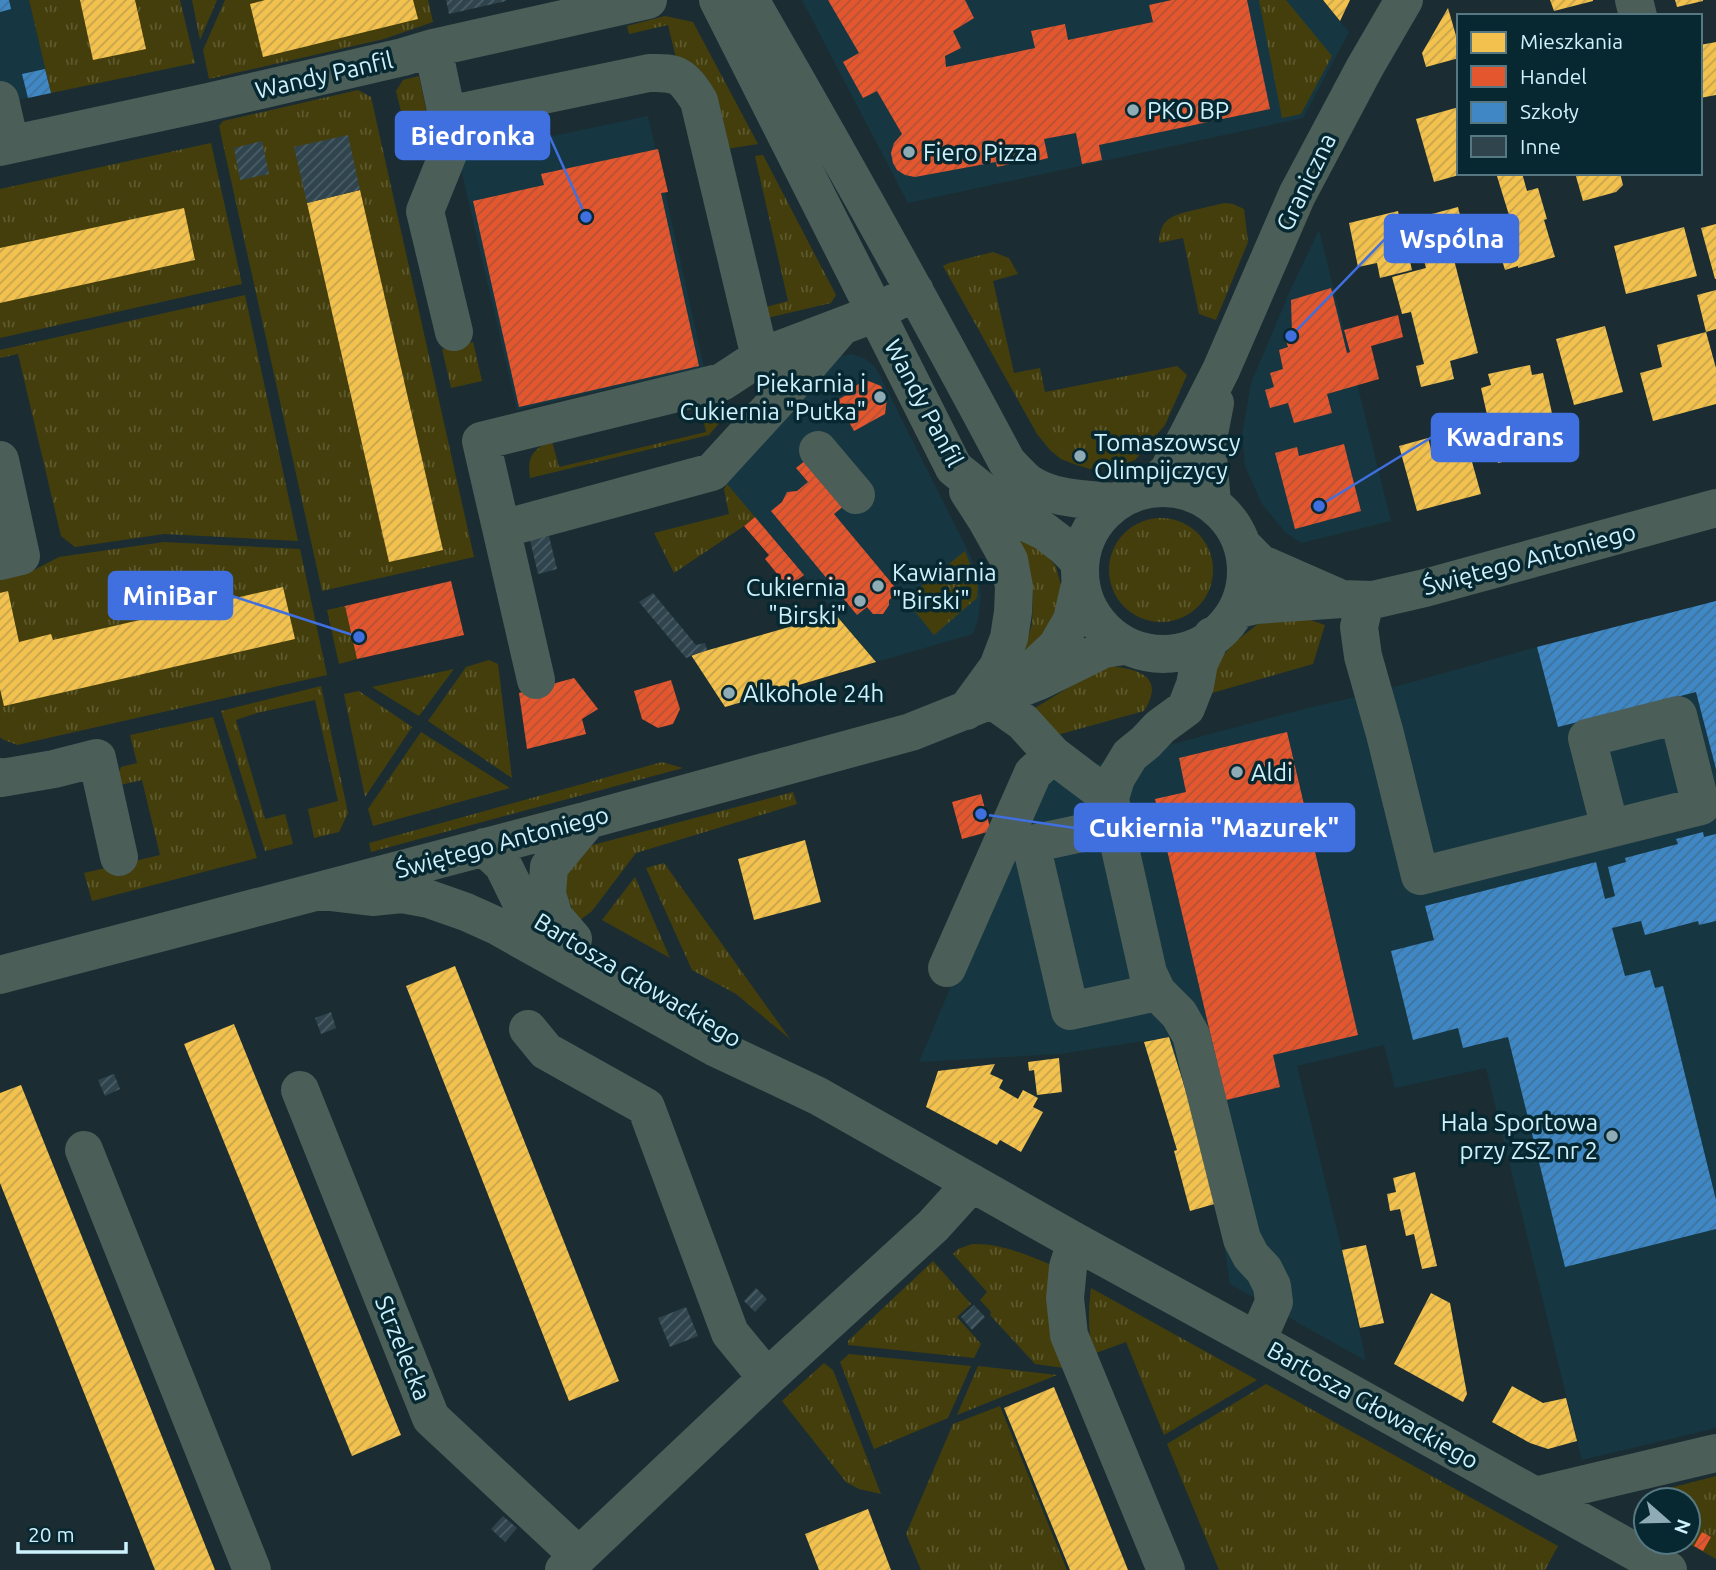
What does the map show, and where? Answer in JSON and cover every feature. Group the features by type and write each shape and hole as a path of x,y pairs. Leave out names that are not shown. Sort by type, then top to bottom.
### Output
{"street":[{"name":"Wandy Panfil","path":"5,146 648,0"},
{"name":"Wandy Panfil","path":"718,0 856,275 859,319 954,468 1004,509 1044,531 1065,547 1079,576"},
{"name":"Wandy Panfil","path":"750,0 915,291 1007,462 1025,480 1058,496 1132,495"},
{"name":"Graniczna","path":"1132,495 1168,471 1221,370 1297,195 1404,0"},
{"path":"433,48 447,115 450,149 425,211 454,332"},
{"path":"447,115 649,73 668,73 686,81 699,101 760,357"},
{"path":"0,100 5,146"},
{"path":"856,275 895,256"},
{"name":"Wandy Panfil","path":"536,680 481,440 722,382 760,357 859,319 915,291"},
{"name":"Wandy Panfil","path":"502,528 712,472 777,401 859,319"},
{"name":"Graniczna","path":"1212,503 1207,444 1221,370"},
{"path":"818,450 856,495"},
{"path":"0,460 21,556 0,561"},
{"path":"954,468 1009,561 1014,587 1009,638 986,702 1023,722 1053,755 1113,812"},
{"path":"1139,650 1174,653 1190,649 1225,626 1239,609 1247,585 1247,564 1236,528 1225,513 1199,496 1178,490 1132,495 1102,514 1091,528 1079,576 1087,609 1096,624 1164,669 1169,684 1169,696 1160,727"},
{"name":"Świętego Antoniego","path":"1239,609 1256,605 1353,600 1425,588 1716,508"},
{"path":"1242,545 1260,563 1353,600 1363,656 1420,876 1610,828"},
{"name":"Świętego Antoniego","path":"986,702 1034,668 1058,646 1072,620 1079,576"},
{"path":"1212,636 1199,663 1195,685 1186,708 1160,727 1130,755 1116,778 1113,812 1149,973 1157,992 1179,1014 1191,1035 1242,1239 1272,1286 1274,1302 1257,1340"},
{"name":"Świętego Antoniego","path":"0,975 911,732 1041,680 1104,649 1139,650"},
{"path":"947,968 1033,773 1053,755"},
{"path":"0,777 54,769 97,758 119,857"},
{"path":"1113,812 1031,845 1070,1011 1157,992"},
{"path":"579,946 554,917 547,894 549,867 588,820"},
{"name":"Bartosza Głowackiego","path":"497,926 479,905 473,887 474,868 484,847 503,866 526,912 545,927 705,1016 818,1096"},
{"name":"Bartosza Głowackiego","path":"321,891 372,897 402,894 429,899 497,926 714,1047 818,1096 1668,1570"},
{"path":"528,1029 546,1051 646,1107 730,1334 767,1378"},
{"name":"Strzelecka","path":"300,1090 430,1418 571,1563 933,1226 972,1183"},
{"path":"84,1150 252,1570"},
{"path":"1076,1242 1068,1267 1065,1298 1069,1335 1166,1570"},
{"path":"1535,1496 1716,1453"}],"shaded area":[{"path":"0,0 29,0 51,93 0,104"},
{"path":"802,0 1322,0 1349,32 1303,118 908,203"},
{"path":"648,116 704,367 517,410 458,156"},
{"path":"1319,230 1391,521 1301,543 1285,532 1262,504 1245,466 1242,435 1251,383"},
{"path":"851,354 864,358 876,368 970,555 978,576 981,596 973,634 876,662 722,480 832,363"},
{"path":"1716,601 1716,1428 1582,1460 1486,1068 1395,1088 1384,1045 1297,1066 1366,1361 1230,1284 1218,1203 1169,1037 1059,1054 919,1062 1008,851 1046,778"}],"green space":[{"path":"29,0 180,0 195,63 51,93"},
{"path":"192,0 217,0 200,40"},
{"path":"225,0 428,0 433,22 384,39 209,79 203,50"},
{"path":"1259,0 1286,0 1332,56 1301,114 1282,118"},
{"path":"665,16 693,22 758,144 726,149 716,102 707,79 689,62 676,58 668,25 629,34 627,26"},
{"path":"419,76 436,158 409,144 396,91 403,80"},
{"path":"358,90 371,97 474,557 322,591 219,126 223,121"},
{"path":"211,143 242,284 0,338 0,189"},
{"path":"763,155 836,295 831,303 767,318 762,308 788,301 755,156"},
{"path":"1224,203 1244,209 1248,242 1216,320 1199,314 1183,238 1159,243 1161,229 1167,220 1183,213"},
{"path":"993,252 1009,258 1018,274 993,281 1014,373 1040,368 1045,392 1177,366 1187,375 1165,425 1135,460 1117,467 1090,469 1061,459 1037,434 943,266"},
{"path":"245,295 298,541 164,534 75,547 61,536 18,354 0,358 0,350"},
{"path":"473,342 482,381 451,388 442,349"},
{"path":"700,405 715,407 727,414 709,435 530,478 533,454 552,441 559,467 706,432"},
{"path":"727,484 755,517 674,573 654,533 729,514 724,489"},
{"path":"1161,518 1181,522 1198,533 1209,550 1213,570 1209,590 1198,607 1181,618 1161,622 1141,618 1124,607 1113,590 1109,570 1113,550 1124,533 1141,522"},
{"path":"1018,535 1042,548 1056,567 1063,593 1058,619 1023,654 1032,624 1033,591"},
{"path":"164,542 300,549 327,675 17,745 2,739 0,577 30,572 59,557"},
{"path":"965,551 978,584 977,598 934,635 905,599"},
{"path":"345,606 357,659 339,664 327,610"},
{"path":"1296,615 1325,625 1313,664 1205,695 1221,658 1235,642 1263,620"},
{"path":"489,660 498,664 512,778 428,721 466,667"},
{"path":"1109,666 1139,672 1150,682 1152,690 1144,711 1057,735 1035,708 1094,672"},
{"path":"454,669 419,716 372,687"},
{"path":"321,686 348,813 339,832 314,838 308,809 338,801 315,700 236,720 265,819 285,814 293,844 265,851 221,711"},
{"path":"359,691 412,727 365,797 344,694"},
{"path":"213,717 257,858 92,901 84,873 160,855 142,780 116,786 115,780 121,767 137,763 130,735"},
{"path":"421,732 510,788 373,826 368,809"},
{"path":"662,762 683,768 371,852 369,843"},
{"path":"793,792 797,804 636,853 592,911 579,921 569,902 566,881 570,868 589,846"},
{"path":"664,863 790,1039 736,994 692,970 646,868"},
{"path":"635,877 670,958 602,920"},
{"path":"972,1244 1004,1248 1054,1266 1064,1368 1035,1364 990,1315 991,1312 980,1300 987,1292 953,1254"},
{"path":"933,1261 971,1304 957,1317 981,1344 974,1358 848,1345 848,1341"},
{"path":"1091,1288 1257,1380 1164,1435 1126,1342 1093,1354 1089,1321"},
{"path":"849,1354 971,1366 948,1418 874,1449 840,1362"},
{"path":"824,1363 833,1370 881,1494 859,1489 846,1482 782,1401"},
{"path":"978,1366 1057,1375 957,1415"},
{"path":"1266,1384 1558,1546 1545,1570 1219,1570 1167,1444"},
{"path":"1000,1406 1067,1570 921,1570 906,1534 953,1424"},
{"path":"1716,1476 1716,1559 1702,1551 1702,1486 1678,1486"}],"building: Mieszkania":[{"path":"80,0 135,0 146,49 93,60"},
{"path":"265,0 413,0 418,19 263,57 250,4"},
{"path":"1323,0 1350,0 1340,21"},
{"path":"1550,0 1593,0 1593,1 1554,11"},
{"path":"1675,0 1703,0 1703,1 1677,7"},
{"path":"1448,8 1457,39 1457,59 1426,67 1422,53"},
{"path":"1716,42 1716,95 1702,98 1702,45"},
{"path":"1457,108 1459,175 1434,182 1416,119"},
{"path":"1497,175 1523,175 1527,191 1538,188 1555,257 1505,270 1494,234 1513,228"},
{"path":"1576,175 1620,175 1623,185 1616,192 1583,201"},
{"path":"360,190 443,550 389,562 307,203"},
{"path":"1458,207 1467,244 1451,248 1478,353 1450,361 1454,379 1421,387 1416,366 1424,364 1411,312 1402,314 1392,277 1426,268 1413,219"},
{"path":"184,208 195,260 0,303 0,248"},
{"path":"1398,211 1412,270 1380,278 1377,263 1358,267 1349,223"},
{"path":"1716,224 1716,279 1715,279 1701,228"},
{"path":"1684,227 1697,276 1626,294 1614,246"},
{"path":"1716,290 1716,329 1706,332 1697,295"},
{"path":"1605,326 1623,392 1574,405 1556,339"},
{"path":"1706,332 1716,368 1716,404 1653,421 1640,373 1662,367 1657,345"},
{"path":"1530,365 1532,375 1543,373 1560,449 1498,463 1481,388 1491,385 1488,374"},
{"path":"1428,438 1432,453 1467,444 1481,494 1417,511 1399,446"},
{"path":"283,587 295,639 4,706 0,689 0,593 8,591 19,642 51,634 53,640"},
{"path":"835,614 876,662 725,707 691,655"},
{"path":"805,840 821,902 754,920 738,859"},
{"path":"455,966 619,1381 569,1401 406,986"},
{"path":"234,1024 401,1435 352,1456 184,1044"},
{"path":"1169,1037 1218,1203 1190,1211 1174,1151 1177,1150 1144,1042"},
{"path":"1059,1058 1062,1092 1037,1095 1034,1070 1029,1071 1028,1062"},
{"path":"995,1064 990,1074 1003,1080 999,1088 1018,1099 1023,1090 1038,1098 1033,1107 1043,1112 1021,1152 1000,1140 997,1145 926,1107 938,1071"},
{"path":"21,1085 215,1570 155,1570 0,1183 0,1093"},
{"path":"1415,1172 1437,1266 1422,1269 1414,1234 1406,1236 1400,1209 1390,1211 1387,1194 1396,1192 1393,1178"},
{"path":"1366,1245 1384,1323 1360,1328 1342,1250"},
{"path":"1431,1293 1450,1303 1467,1394 1463,1402 1394,1364"},
{"path":"1512,1386 1543,1403 1566,1398 1577,1441 1548,1449 1530,1443 1492,1422"},
{"path":"1054,1387 1128,1570 1070,1570 1004,1408"},
{"path":"868,1509 891,1570 819,1570 805,1534"}],"building: Handel":[{"path":"828,0 965,0 974,18 953,31 961,48 945,56 946,67 1035,48 1031,31 1065,24 1068,40 1153,22 1149,5 1172,0 1247,0 1270,109 1099,145 1102,160 1082,164 1076,133 1044,139 1048,158 1029,163 1028,160 997,167 996,162 915,177 905,175 897,170 891,153 894,143 902,134 877,91 863,98 843,62 859,53"},
{"path":"658,149 668,192 661,193 699,366 519,407 473,201 544,185 541,174"},
{"path":"1331,288 1347,353 1350,352 1344,330 1398,315 1403,337 1371,346 1379,379 1327,394 1332,413 1294,423 1288,403 1270,408 1265,390 1274,387 1270,373 1283,369 1279,350 1288,347 1284,335 1292,333 1291,300"},
{"path":"866,380 881,386 887,398 885,414 854,431 837,400"},
{"path":"832,439 869,485 834,514 899,592 889,600 883,614 873,614 867,607 857,615 771,511 782,502 787,492 797,491 808,482 796,468"},
{"path":"1344,444 1361,511 1295,529 1275,453 1297,447 1299,456"},
{"path":"755,517 804,575 788,587 765,559 769,555 744,526"},
{"path":"451,581 464,635 357,659 345,606"},
{"path":"574,678 598,709 582,719 586,734 527,749 519,693"},
{"path":"671,680 680,709 673,724 658,728 642,719 634,691"},
{"path":"1287,732 1358,1035 1273,1055 1280,1087 1226,1100 1155,799 1186,792 1179,758"},
{"path":"981,794 991,831 962,839 952,802"},
{"path":"1702,1532 1711,1537 1702,1550"}],"building: Szkoły":[{"path":"0,0 9,0 11,9 0,12"},
{"path":"45,69 51,93 28,98 22,74"},
{"path":"1716,601 1716,769 1696,692 1558,727 1537,647"},
{"path":"1703,832 1704,837 1716,834 1716,921 1699,925 1698,921 1645,935 1641,921 1612,928 1625,976 1650,970 1655,988 1663,986 1716,1200 1716,1229 1565,1267 1508,1037 1463,1048 1458,1028 1413,1040 1391,951 1434,940 1425,906 1596,862 1605,899 1615,896 1608,867 1626,862 1625,858 1678,844 1676,839"}],"building: Inne":[{"path":"446,0 506,0 506,1 449,14"},
{"path":"348,135 360,190 307,203 294,147"},
{"path":"262,141 269,174 240,180 234,148"},
{"path":"549,536 557,569 538,574 530,540"},
{"path":"653,593 696,645 705,643 707,650 686,658 639,602"},
{"path":"331,1012 336,1028 321,1034 315,1018"},
{"path":"114,1074 120,1089 105,1096 98,1080"},
{"path":"756,1288 767,1299 755,1312 744,1301"},
{"path":"974,1305 985,1317 972,1330 961,1317"},
{"path":"686,1307 698,1336 670,1347 658,1318"},
{"path":"503,1516 517,1528 505,1542 491,1529"}],"place":[{"name":"PKO BP","path":"1133,110"},
{"name":"Fiero Pizza","path":"909,152"},
{"name":"Biedronka","path":"586,217"},
{"name":"Wspólna","path":"1291,336"},
{"name":"Piekarnia i Cukiernia \"Putka\"","path":"880,397"},
{"name":"Tomaszowscy Olimpijczycy","path":"1080,456"},
{"name":"Kwadrans","path":"1319,506"},
{"name":"Kawiarnia \"Birski\"","path":"878,586"},
{"name":"Cukiernia \"Birski\"","path":"860,601"},
{"name":"MiniBar","path":"359,637"},
{"name":"Alkohole 24h","path":"729,693"},
{"name":"Aldi","path":"1237,772"},
{"name":"Cukiernia \"Mazurek\"","path":"981,814"},
{"name":"Hala Sportowa przy ZSZ nr 2","path":"1612,1136"}]}
